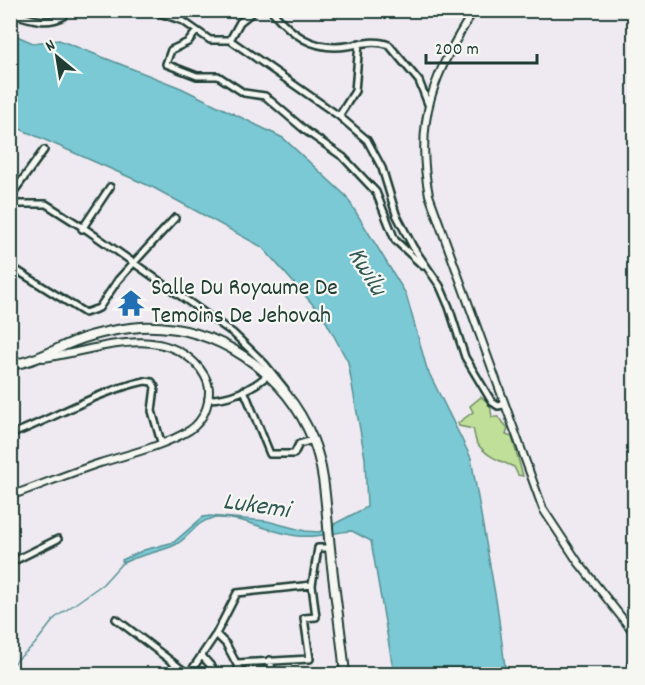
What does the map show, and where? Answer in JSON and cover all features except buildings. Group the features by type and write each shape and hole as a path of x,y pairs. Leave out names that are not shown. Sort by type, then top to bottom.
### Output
{"highway":[{"path":"10,365 43,358 66,345 106,332 156,327 191,333 222,343 268,375 295,406 313,440 325,505 345,675"}],"main road":[{"path":"474,10 444,59 428,104 423,149 429,195 503,405 543,509 578,562 634,632 634,653 629,675"},
{"path":"11,494 161,442 189,430 199,422 208,399 209,387 201,369 186,354 152,341 105,346 43,358"}],"street":[{"path":"10,13 36,22 44,22 61,18 64,16 62,10"},
{"path":"151,10 178,18 196,32 204,33 212,41 230,40 339,116 367,140 382,168 396,214 449,307 465,357 492,402 498,406 503,405"},
{"path":"230,40 240,22 255,10"},
{"path":"271,10 285,28 311,43 329,46 383,42 419,81 428,104"},
{"path":"196,32 189,42 171,50 166,64 197,76 218,76 244,93 265,96 306,131 326,143 376,192 395,240 429,270"},
{"path":"339,116 355,91 359,43"},
{"path":"10,197 44,150"},
{"path":"82,229 110,186"},
{"path":"10,204 46,204 82,229 87,230 248,346 276,377 295,406"},
{"path":"10,266 89,313 99,308 133,263 175,218"},
{"path":"208,399 221,398 244,390 268,375"},
{"path":"10,435 41,420 65,414 100,395 145,381 152,382 155,387 152,411 161,442"},
{"path":"244,390 270,454 294,454 299,444 313,440"},
{"path":"10,563 57,539"},
{"path":"237,663 310,659 304,618 316,617 312,585 318,548 329,547"},
{"path":"116,619 189,675 216,634 237,593 312,585"},
{"path":"216,634 226,644 242,675"},
{"path":"202,657 218,675"},
{"path":"270,660 273,675"}],"green space":[{"path":"481,397 490,404 492,417 498,417 508,428 506,435 512,437 523,476 518,475 514,467 484,451 475,439 473,429 459,426 458,423 473,412 470,406"}],"water":[{"name":"Kwilu","path":"10,33 33,43 59,40 181,88 283,138 346,196 406,294 427,369 471,458 497,605 506,674 394,674 371,541 352,531 298,536 237,520 217,518 199,525 175,545 123,563 122,560 144,550 174,542 203,517 210,516 267,521 305,531 319,532 367,507 365,458 348,362 323,316 262,247 154,188 11,125"}],"waterway":[{"name":"Lukemi","path":"10,666 34,645 55,618 103,584 123,562"}],"place":[{"name":"Salle Du Royaume De Temoins De Jehovah","path":"131,303"}]}
